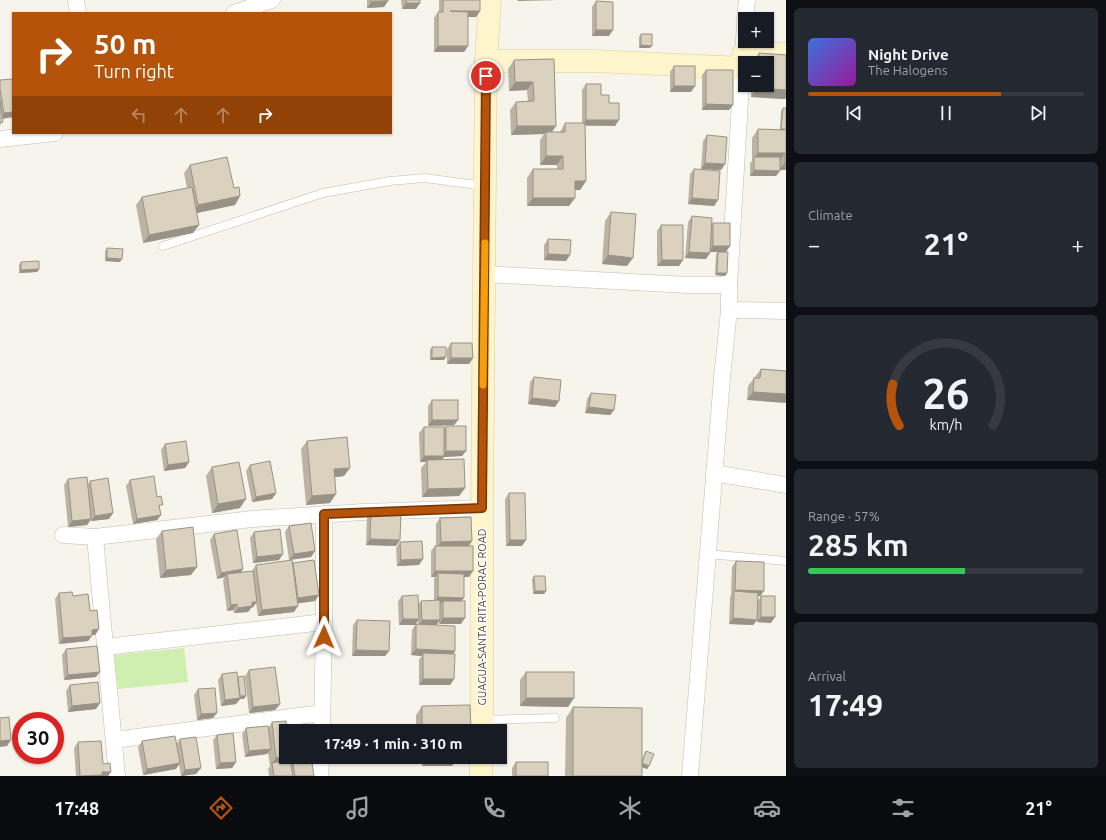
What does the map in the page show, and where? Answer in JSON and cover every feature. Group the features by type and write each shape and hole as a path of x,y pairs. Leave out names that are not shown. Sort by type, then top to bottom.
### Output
{"main road":[{"name":"GUAGUA-SANTA RITA-PORAC ROAD","path":"482,724 482,508 486,61 490,0"},
{"path":"773,56 786,54"},
{"path":"486,61 738,61"},
{"path":"481,764 481,776"}],"street":[{"path":"76,0 78,12"},
{"path":"237,12 272,0"},
{"path":"746,12 747,0"},
{"path":"690,776 728,310 740,92"},
{"path":"0,139 46,134"},
{"path":"484,274 688,285 729,285"},
{"path":"728,310 786,312"},
{"path":"714,473 786,485"},
{"path":"63,535 95,537 252,519 324,514 482,508"},
{"path":"322,724 324,514"},
{"path":"95,537 117,776"},
{"path":"106,647 324,622"},
{"path":"114,740 322,713"},
{"path":"320,776 321,764"}],"lane":[{"path":"163,246 330,192 390,181 425,178 486,186"},
{"path":"707,554 786,561"},
{"path":"500,724 555,718"}],"green space":[{"path":"184,648 188,682 118,689 114,655"}],"building":[{"path":"371,0 388,0 388,1 371,2"},
{"path":"406,0 420,0 420,3 406,3"},
{"path":"443,0 480,0 480,11 450,11 468,12 468,46 438,46 438,12 443,12"},
{"path":"596,1 613,2 613,30 596,30"},
{"path":"641,34 652,34 652,46 641,45"},
{"path":"759,53 786,55 786,90 774,89 774,56 759,56"},
{"path":"554,59 556,126 517,126 516,102 534,101 533,82 515,82 514,60"},
{"path":"674,66 695,66 695,86 674,86"},
{"path":"706,70 733,70 733,105 706,104"},
{"path":"12,79 12,112 4,113 0,80"},
{"path":"586,84 601,84 601,95 609,95 609,103 619,103 619,120 586,120"},
{"path":"0,101 3,122 0,123"},
{"path":"783,108 786,108 786,129 781,129"},
{"path":"565,123 585,123 586,181 575,181 575,198 533,198 533,169 563,169 563,156 546,156 546,132 565,132"},
{"path":"758,129 786,130 786,162 785,153 758,153"},
{"path":"707,135 727,137 725,164 705,163"},
{"path":"227,157 234,188 239,187 240,196 198,205 190,165"},
{"path":"754,157 780,157 780,171 754,170"},
{"path":"694,169 720,171 718,200 692,198"},
{"path":"192,187 199,225 149,235 142,197"},
{"path":"611,212 636,214 633,258 608,255"},
{"path":"692,216 712,218 710,253 689,252"},
{"path":"713,223 730,223 730,246 713,246"},
{"path":"661,225 683,225 683,260 662,260"},
{"path":"548,239 571,240 570,255 548,254"},
{"path":"107,248 123,249 122,259 107,258"},
{"path":"718,252 728,252 727,273 717,273"},
{"path":"39,261 39,269 21,270 21,262"},
{"path":"451,343 472,343 473,358 451,358"},
{"path":"432,347 446,347 446,357 432,358"},
{"path":"761,369 786,371 786,394 753,392 754,378 760,378"},
{"path":"534,377 561,380 559,401 532,398"},
{"path":"591,393 616,395 614,410 589,407"},
{"path":"432,400 458,400 458,420 432,420"},
{"path":"446,426 466,426 466,451 446,451"},
{"path":"424,427 444,427 444,456 424,456"},
{"path":"347,437 350,468 334,469 336,494 312,496 307,441"},
{"path":"186,441 189,462 168,465 165,444"},
{"path":"464,459 465,488 428,489 427,460"},
{"path":"270,461 276,493 256,497 250,465"},
{"path":"239,462 246,499 218,504 212,467"},
{"path":"154,476 157,497 161,496 163,505 159,505 161,515 137,519 130,480"},
{"path":"87,477 91,519 72,521 68,479"},
{"path":"108,478 113,513 95,516 90,481"},
{"path":"509,493 525,493 526,540 510,540"},
{"path":"371,511 401,511 400,540 370,539"},
{"path":"471,517 472,541 441,542 440,518"},
{"path":"311,523 315,551 294,554 289,526"},
{"path":"193,527 197,567 166,570 162,531"},
{"path":"280,529 283,554 257,557 254,532"},
{"path":"237,530 243,569 221,573 214,534"},
{"path":"422,541 423,559 401,560 400,542"},
{"path":"435,546 473,546 473,571 435,571"},
{"path":"292,560 298,606 262,610 256,565"},
{"path":"314,560 319,595 298,598 293,563"},
{"path":"736,561 764,562 764,591 735,590"},
{"path":"253,571 257,602 252,602 252,606 238,608 237,604 231,605 227,574"},
{"path":"438,573 464,574 464,598 438,597"},
{"path":"534,576 545,576 546,591 535,591"},
{"path":"734,591 758,593 757,620 733,618"},
{"path":"72,592 73,596 88,594 90,611 97,610 99,629 92,630 92,636 63,638 59,593"},
{"path":"418,595 419,619 403,619 402,596"},
{"path":"761,596 775,596 775,617 761,617"},
{"path":"440,600 440,620 422,620 421,601"},
{"path":"443,601 465,601 465,618 443,618"},
{"path":"357,620 390,621 389,651 356,650"},
{"path":"416,624 455,626 455,651 416,649"},
{"path":"97,646 100,672 68,675 66,649"},
{"path":"423,653 455,654 454,679 423,679"},
{"path":"275,667 280,704 253,707 249,670"},
{"path":"237,672 240,698 225,700 222,674"},
{"path":"526,672 574,672 574,698 526,698"},
{"path":"244,676 246,696 240,696 238,677"},
{"path":"98,682 100,703 72,706 70,685"},
{"path":"215,688 217,713 201,714 198,689"},
{"path":"470,705 471,724 422,724 422,706"},
{"path":"573,707 642,708 642,776 573,776"},
{"path":"9,717 11,740 0,741 0,718"},
{"path":"286,721 286,724 279,724 279,757 276,758 272,722"},
{"path":"268,726 271,749 249,751 246,728"},
{"path":"233,733 236,762 220,763 217,735"},
{"path":"175,736 180,763 147,769 142,741"},
{"path":"196,737 201,768 185,770 180,739"},
{"path":"101,741 103,764 110,763 111,772 102,772 102,775 80,776 78,742"},
{"path":"646,751 654,754 649,766 642,763"},
{"path":"279,762 279,764 291,764 293,776 274,776 272,763"},
{"path":"516,762 548,762 548,776 516,776"},
{"path":"293,764 312,764 314,776 295,776"}],"slow traffic":[{"path":"483,385 485,243"}],"route":[{"path":"324,637 324,514 482,508 486,76"}]}
